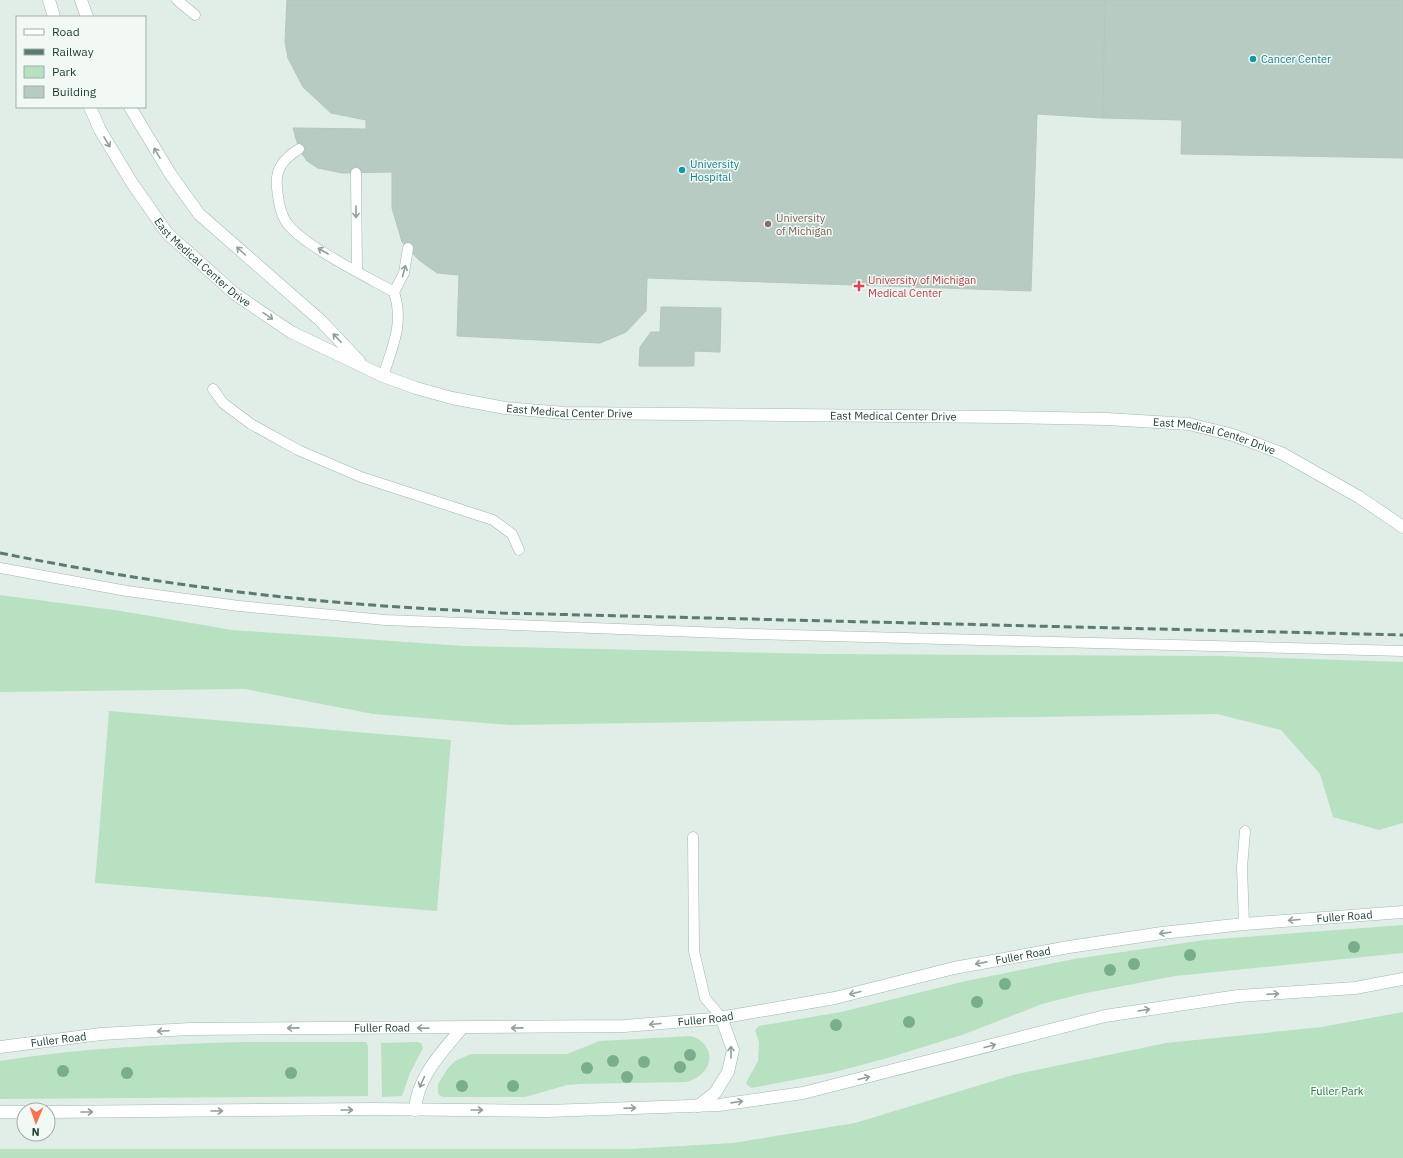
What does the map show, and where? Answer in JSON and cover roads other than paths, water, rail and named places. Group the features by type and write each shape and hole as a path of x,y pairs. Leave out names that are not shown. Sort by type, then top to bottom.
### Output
{"main road":[{"path":"49,0 54,16"},
{"path":"81,0 87,16"},
{"name":"East Medical Center Drive","path":"90,108 100,130 128,176 167,234 235,294 291,332 332,353 364,366 383,376 416,388 452,398 505,408 565,413 1006,417 1107,419 1189,424 1233,435 1280,453 1359,497 1403,527"},
{"name":"East Medical Center Drive","path":"131,108 163,162 199,214 320,320 364,366"},
{"name":"Fuller Road","path":"0,1047 101,1034 190,1029 624,1026 721,1017 835,998 954,968 1069,947 1162,933 1244,924 1403,912"},
{"path":"56,1112 415,1110 547,1111 719,1105 803,1093 1105,1016 1238,996 1355,988 1403,979"},
{"path":"698,1106 715,1092 728,1072 733,1050 721,1017"},
{"path":"415,1110 416,1100 425,1076 462,1028"},
{"path":"0,1112 16,1112"}],"lane":[{"path":"177,0 195,15"},
{"path":"299,148 285,157 280,167 276,182 278,201 287,223 309,243 394,292"},
{"path":"356,173 356,270"},
{"path":"383,376 398,325 398,306 394,292 404,273 408,248"},
{"path":"213,389 223,403 251,424 298,450 361,477 493,520 512,534 519,550"},
{"path":"0,568 127,591 239,606 385,620 750,634 1403,651"},
{"path":"1244,924 1242,867 1245,831"},
{"path":"693,837 694,951 705,998 721,1017"}],"railway":[{"path":"0,553 113,574 265,595 427,609 502,613 1403,635"}],"place":[{"name":"Cancer Center","path":"1253,59"},
{"name":"University Hospital","path":"682,170"},
{"name":"University of Michigan","path":"768,224"},
{"name":"University of Michigan Medical Center","path":"859,286"}],"park label":[{"name":"Fuller Park","path":"1337,1091"}]}
